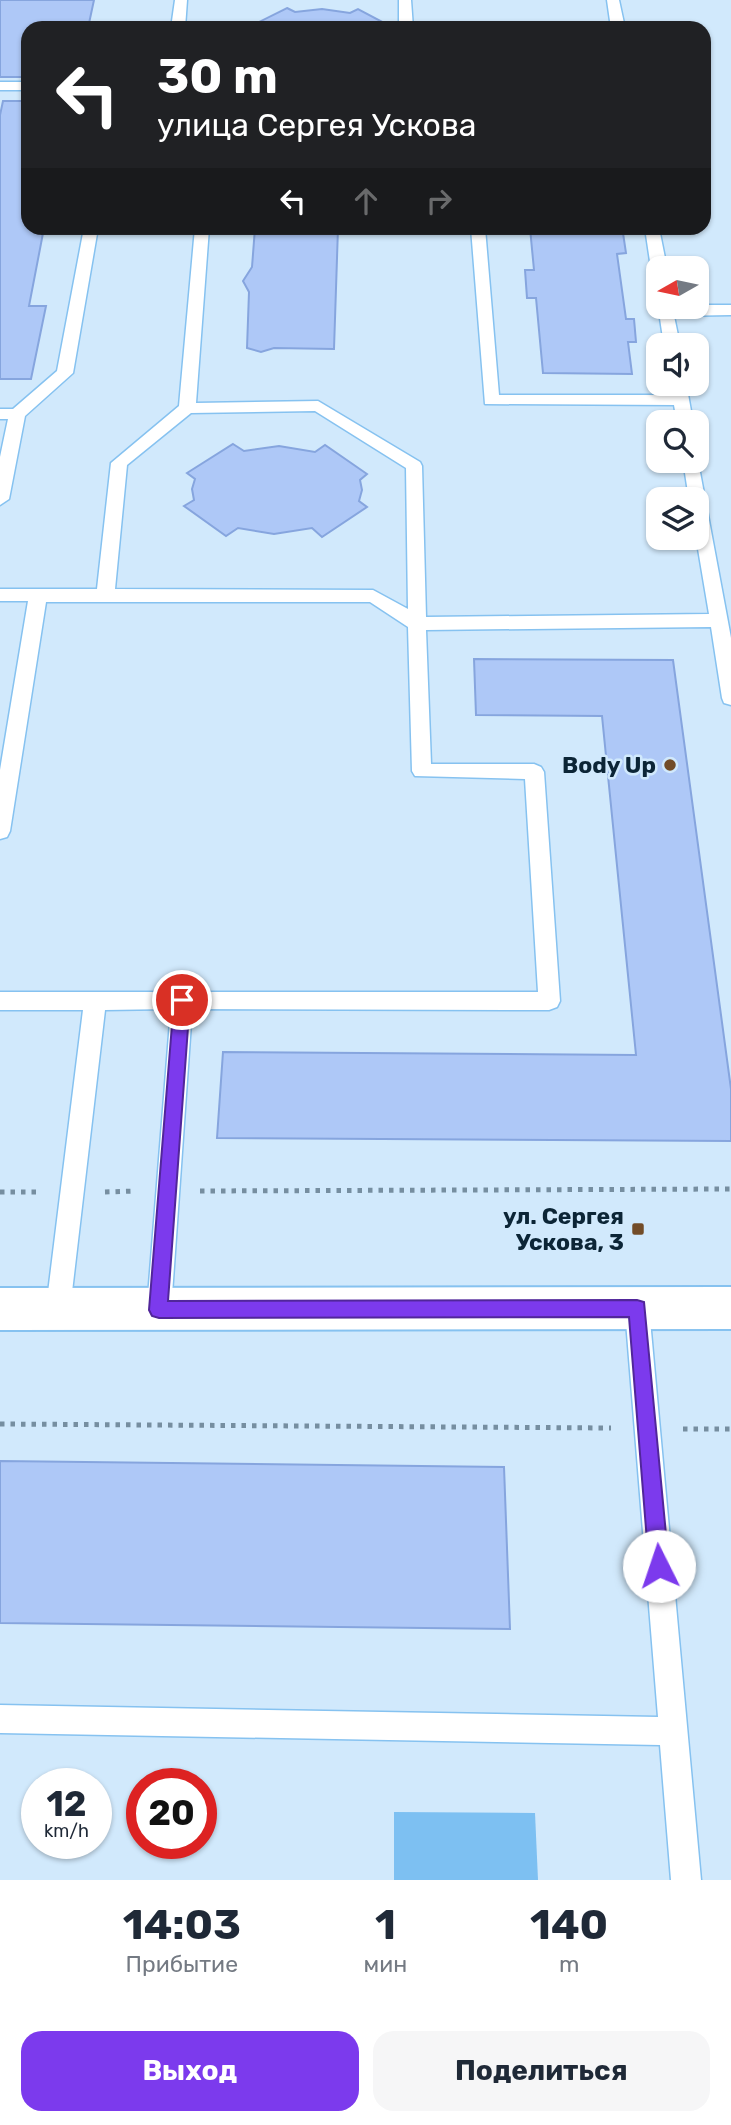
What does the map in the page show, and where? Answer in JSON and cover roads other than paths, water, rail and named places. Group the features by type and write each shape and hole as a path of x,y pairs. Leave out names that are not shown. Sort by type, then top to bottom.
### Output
{"street":[{"path":"0,1309 731,1308"}],"lane":[{"path":"179,21 181,0"},
{"path":"405,0 406,21"},
{"path":"613,0 617,21"},
{"path":"0,86 21,86"},
{"path":"0,499 8,414 65,373 90,235"},
{"path":"187,408 201,235"},
{"path":"479,235 491,400 646,393"},
{"path":"653,235 657,256"},
{"path":"709,309 731,310"},
{"path":"0,1001 549,1001 534,772 422,771 414,466 318,406 187,408 119,463 105,594"},
{"path":"693,473 731,698"},
{"path":"0,595 373,596 417,624 719,620"},
{"path":"0,831 38,595"},
{"path":"159,1310 182,1000"},
{"path":"58,1309 94,1001"},
{"path":"637,1308 686,1880"},
{"path":"0,1718 672,1731"}],"place":[{"name":"Body Up","path":"670,765"},
{"name":"ул. Сергея Ускова, 3","path":"638,1229"}]}
